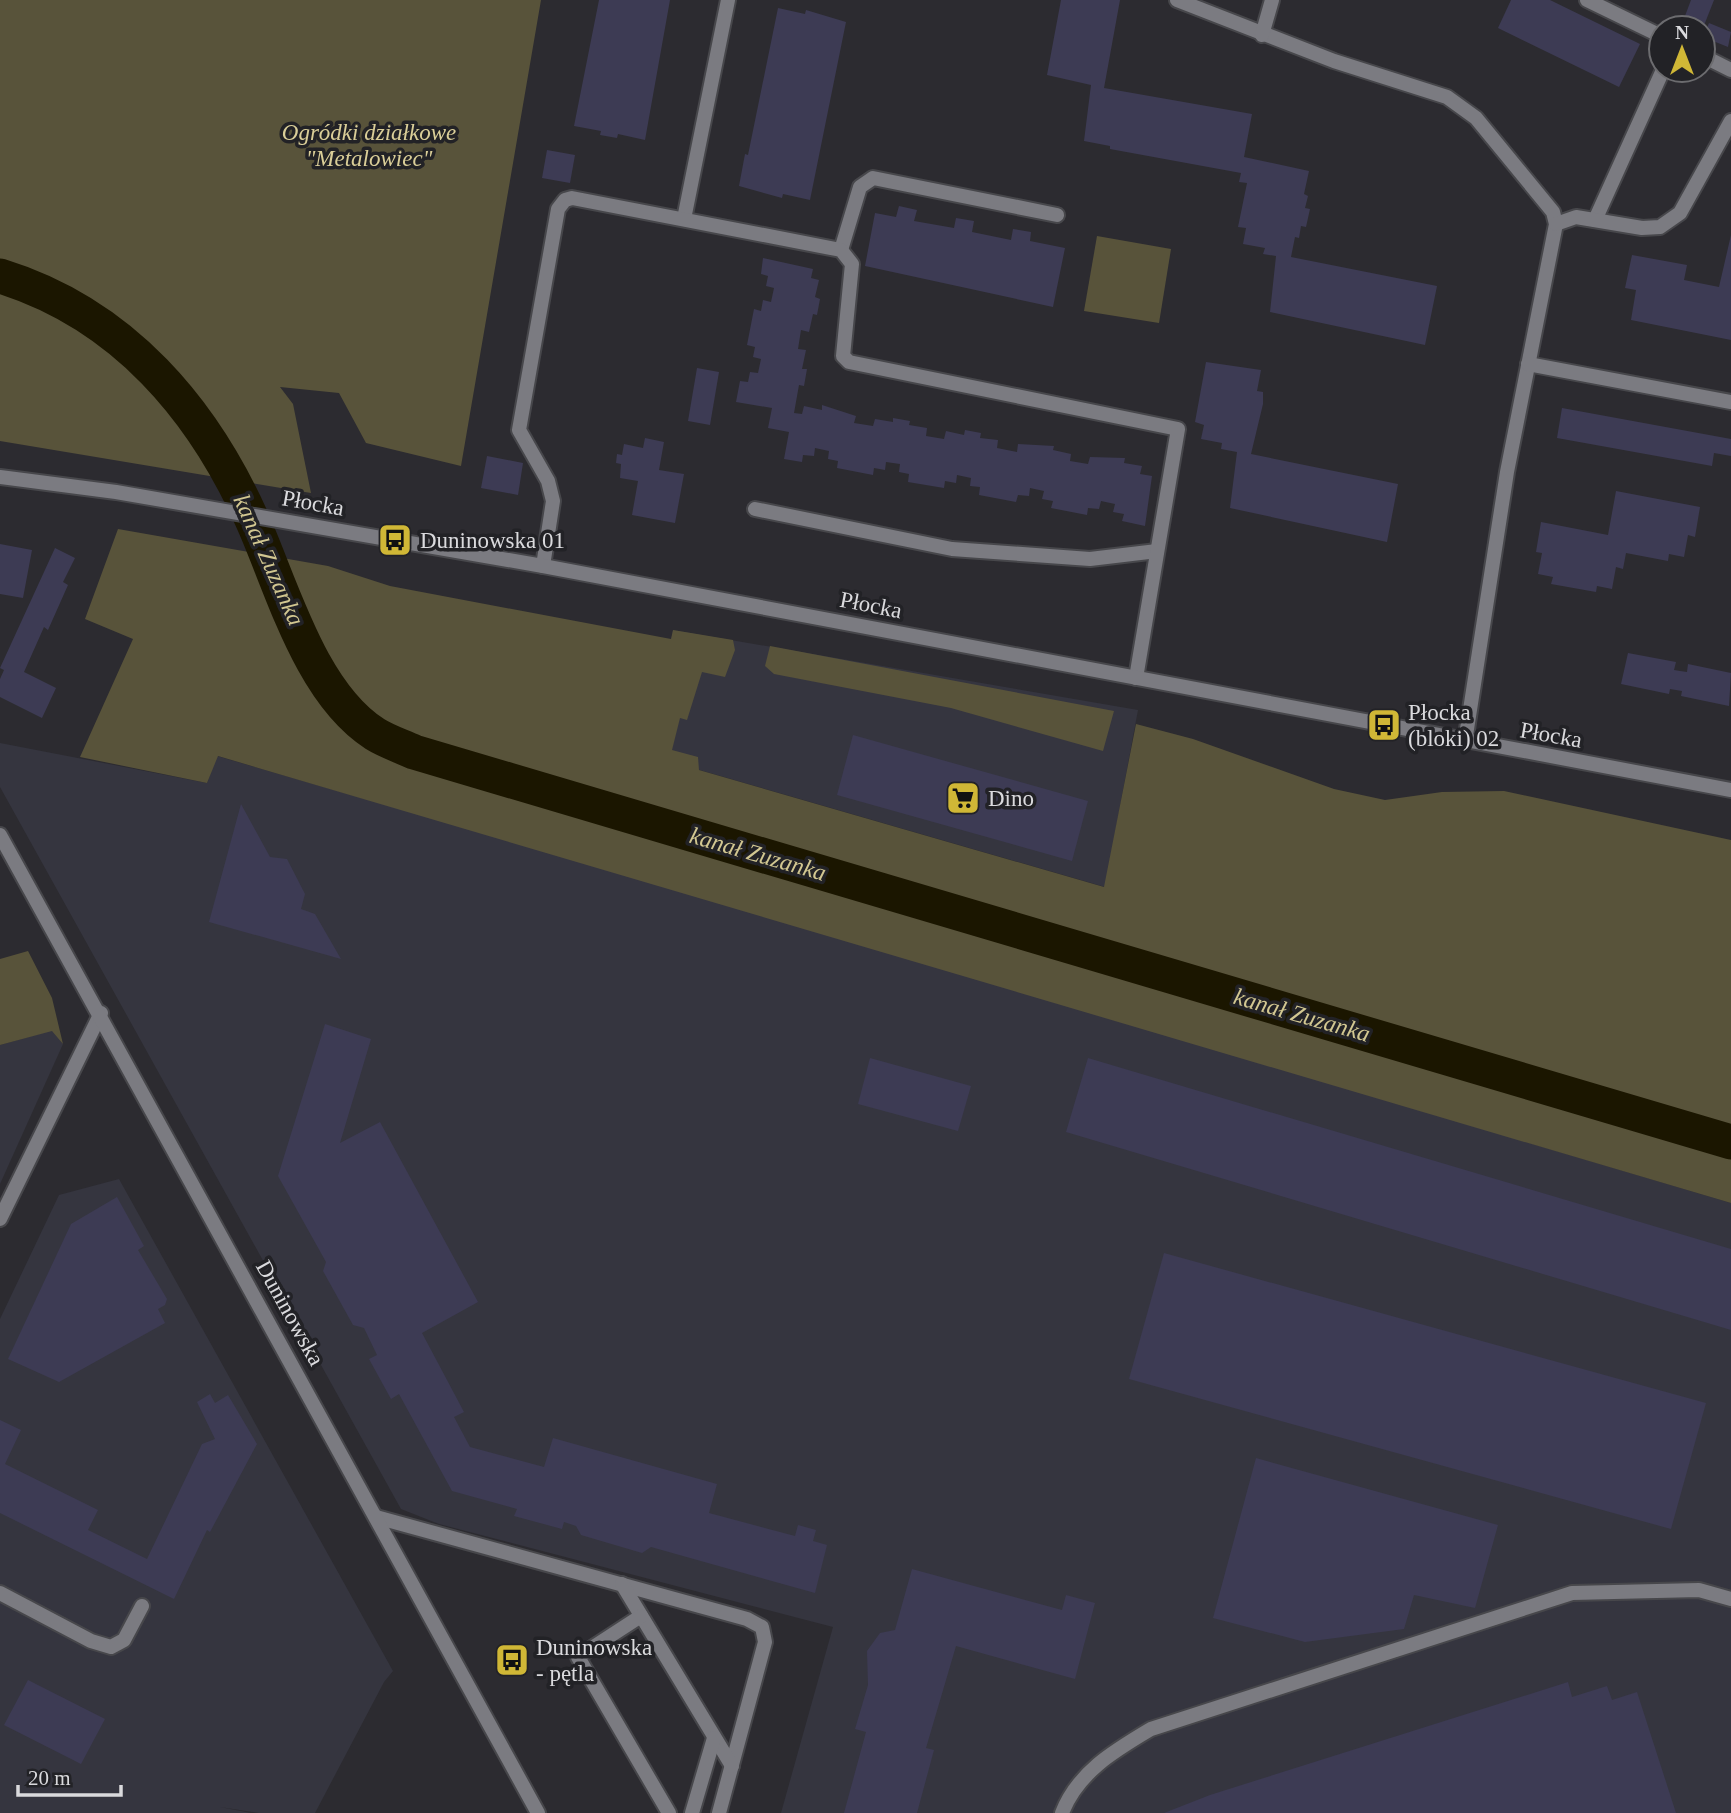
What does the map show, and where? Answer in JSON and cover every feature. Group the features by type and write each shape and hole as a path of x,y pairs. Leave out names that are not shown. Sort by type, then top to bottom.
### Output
{"street":[{"path":"684,219 728,0"},
{"path":"1177,0 1262,35 1447,97 1476,118 1553,212 1556,224 1507,472 1465,742"},
{"path":"1262,35 1272,0"},
{"path":"1587,0 1647,29"},
{"path":"1595,220 1657,84"},
{"path":"1556,224 1576,217 1642,228 1660,227 1680,213 1731,121"},
{"path":"841,250 860,187 863,182 873,178 1057,215"},
{"path":"543,566 553,501 548,481 519,430 558,209 565,200 572,198 841,250 852,264 843,356 849,362 1178,429 1136,678"},
{"path":"1528,364 1731,402"},
{"name":"Płocka","path":"0,477 281,520 543,566 1465,742 1731,790"},
{"path":"755,509 951,549 1090,559 1157,551"},
{"name":"Duninowska","path":"0,835 538,1813"},
{"path":"2,1213 100,1013"},
{"path":"376,1517 747,1619 762,1627 765,1642 719,1813"},
{"path":"622,1584 732,1766"},
{"path":"1062,1813 1070,1791 1108,1755 1151,1729 1559,1597 1609,1590 1699,1590 1731,1598"},
{"path":"0,1593 91,1641 111,1647 124,1640 142,1606"},
{"path":"641,1616 578,1657 669,1813"},
{"path":"692,1813 715,1738"}],"shaded area":[{"path":"673,630 1138,710 1105,887 651,756"},
{"path":"0,743 207,783 217,756 725,903 1731,1203 1731,1813 781,1813 833,1627 439,1524 401,1509 0,787"},
{"path":"53,1030 63,1044 0,1184 0,1045"},
{"path":"119,1179 393,1671 384,1682 315,1813 259,1813 220,1807 251,1813 0,1813 0,1319 59,1195"}],"green space":[{"name":"Ogródki działkowe \"Metalowiec\"","path":"0,0 541,0 461,466 366,443 339,393 280,387 293,404 311,493 0,441"},
{"path":"1097,236 1171,249 1159,323 1084,311"},
{"path":"118,529 328,566 390,586 671,639 673,630 733,640 735,650 725,677 702,672 687,720 680,718 672,750 698,757 699,770 1104,887 1136,724 1193,739 1334,789 1385,800 1442,792 1504,791 1731,840 1731,1203 218,756 207,783 80,757 133,639 85,619"},
{"path":"770,646 1114,711 1103,751 951,708 774,674 765,666"},
{"path":"28,951 52,998 63,1044 52,1031 0,1045 0,959"}],"building":[{"path":"599,0 670,0 645,140 618,134 617,138 600,135 601,131 574,126"},
{"path":"1061,0 1120,0 1104,88 1252,114 1244,157 1309,171 1304,194 1308,196 1305,208 1310,209 1306,227 1301,226 1299,238 1295,237 1291,257 1437,286 1425,345 1270,312 1276,256 1263,254 1265,248 1243,244 1246,228 1238,227 1247,183 1239,182 1241,173 1110,149 1110,146 1084,141 1091,85 1047,75"},
{"path":"1511,0 1550,0 1640,44 1619,87 1498,28"},
{"path":"1691,0 1714,0 1708,14 1686,14"},
{"path":"778,8 805,14 806,10 846,22 810,200 783,194 782,198 739,186 745,154 748,155"},
{"path":"1717,26 1731,32 1728,47 1717,43"},
{"path":"547,150 575,155 570,183 542,178"},
{"path":"899,206 917,210 914,221 954,228 956,218 974,221 972,232 1011,240 1013,229 1031,232 1030,241 1065,248 1053,307 865,266 875,213 896,217"},
{"path":"1731,235 1731,340 1631,320 1636,290 1625,288 1632,255 1687,265 1684,280 1719,287"},
{"path":"763,258 813,269 811,278 819,280 815,297 820,299 817,315 813,314 809,332 801,330 798,349 806,350 802,369 807,369 804,386 799,385 794,413 802,414 804,406 822,410 822,405 856,416 854,423 873,426 875,419 910,421 909,425 927,428 926,436 944,439 946,431 964,435 965,430 981,433 980,438 998,440 997,448 1017,452 1018,444 1054,446 1053,450 1071,454 1070,461 1088,464 1090,457 1125,458 1124,463 1142,466 1140,474 1152,476 1145,526 1122,521 1124,514 1113,512 1115,504 1101,501 1099,509 1088,508 1087,515 1051,508 1053,501 1042,499 1044,491 1030,488 1029,496 1018,495 1016,502 979,495 980,487 970,486 971,478 957,475 956,483 945,481 944,488 908,482 909,474 899,472 900,464 886,462 885,470 874,468 873,475 837,468 838,461 828,459 829,451 815,448 814,456 803,455 802,462 784,459 789,432 768,428 772,408 736,402 740,381 748,382 750,372 758,373 761,359 753,357 755,347 747,345 754,309 761,311 763,300 771,302 774,288 766,286 768,276 761,274"},
{"path":"1206,362 1261,370 1257,391 1263,392 1263,404 1251,454 1398,484 1387,542 1230,508 1237,452 1221,449 1222,443 1201,439 1204,425 1195,422"},
{"path":"697,368 719,372 710,425 688,421"},
{"path":"1562,408 1731,439 1731,456 1714,453 1712,466 1557,438"},
{"path":"645,438 664,442 659,470 684,474 675,523 632,515 638,481 620,478 621,464 616,463 617,454 622,455 624,444 643,448"},
{"path":"487,456 523,463 518,495 481,488"},
{"path":"1616,491 1700,507 1695,537 1688,535 1684,557 1669,554 1668,561 1626,553 1623,569 1616,567 1612,589 1597,586 1596,592 1551,584 1553,577 1538,574 1542,553 1536,552 1541,522 1608,535"},
{"path":"0,544 32,550 23,598 0,594"},
{"path":"55,548 75,558 63,582 68,585 48,630 44,627 24,672 56,688 42,718 0,697 0,679 4,670 0,668"},
{"path":"1628,653 1676,662 1674,670 1687,672 1688,664 1731,673 1729,706 1681,696 1682,691 1670,689 1669,694 1621,684"},
{"name":"Dino","path":"853,735 1088,801 1072,861 837,795"},
{"path":"241,804 270,857 287,859 305,894 301,909 315,914 341,959 209,922"},
{"path":"325,1024 371,1039 340,1143 380,1122 478,1302 422,1333 464,1412 454,1417 470,1447 544,1467 553,1438 717,1484 709,1513 795,1536 798,1525 816,1530 813,1541 827,1545 815,1593 651,1547 642,1553 581,1535 576,1526 564,1522 562,1529 514,1516 517,1509 452,1491 399,1394 391,1399 369,1359 377,1355 364,1328 353,1325 323,1271 326,1262 278,1176"},
{"path":"870,1058 971,1086 958,1131 858,1104"},
{"path":"1088,1058 1731,1249 1731,1330 1066,1132"},
{"path":"117,1197 144,1246 138,1250 167,1299 165,1305 158,1309 165,1323 59,1382 8,1359 71,1224"},
{"path":"1164,1253 1706,1403 1671,1529 1129,1379"},
{"path":"210,1394 215,1403 228,1395 257,1444 210,1532 207,1530 174,1599 0,1513 0,1420 21,1430 5,1464 98,1510 88,1530 147,1559 202,1444 215,1439 197,1402"},
{"path":"1256,1458 1498,1525 1475,1608 1414,1595 1404,1629 1305,1642 1213,1618"},
{"path":"912,1569 1062,1610 1066,1595 1095,1603 1075,1679 956,1646 926,1748 934,1750 917,1813 844,1813 866,1732 855,1729 868,1685 867,1651 880,1633 895,1630"},
{"path":"28,1680 105,1719 81,1764 4,1725"},
{"path":"1568,1682 1572,1697 1607,1686 1612,1700 1637,1692 1676,1813 1164,1813 1210,1795"}],"waterway":[{"name":"kanał Zuzanka","path":"0,276 44,293 85,315 121,341 184,405 211,442 234,482 316,667 333,693 353,716 384,739 414,752 1731,1142"}],"place":[{"name":"Duninowska 01","path":"395,540"},
{"name":"Płocka (bloki) 02","path":"1384,725"},
{"name":"Dino","path":"963,798"},
{"name":"Duninowska - pętla","path":"512,1660"}]}
